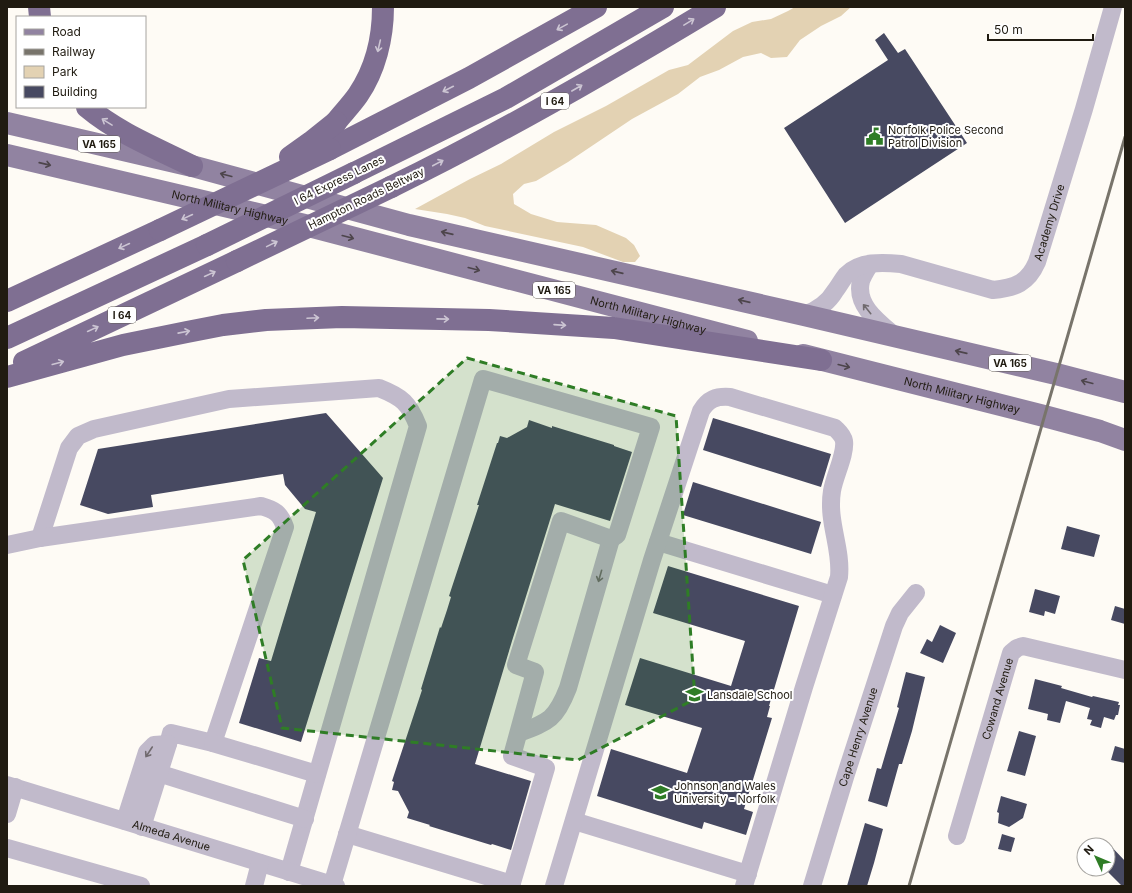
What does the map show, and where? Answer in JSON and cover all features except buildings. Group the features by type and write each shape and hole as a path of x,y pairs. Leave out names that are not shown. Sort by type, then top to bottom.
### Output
{"highway":[{"path":"235,194 311,142 336,122 358,95 369,75 380,41 383,7"},
{"path":"7,301 330,149 469,78 596,7"},
{"name":"I 64 Express Lanes","path":"7,338 207,245 506,98 663,7"},
{"name":"Hampton Roads Beltway","path":"7,370 237,261 432,166 565,95 715,7"},
{"path":"88,108 121,130 192,166"},
{"path":"7,377 123,346 187,332 266,320 335,317 489,320 614,328 821,360"}],"main road":[{"name":"VA 165","path":"7,123 192,166 409,224 895,336 1125,392"},
{"name":"North Military Highway","path":"7,155 309,226 821,360 1100,431 1125,440"},
{"name":"VA 165","path":"1100,431 1125,434"}],"street":[{"name":"Academy Drive","path":"804,315 814,312 823,305 832,296 845,276 854,269 870,264 901,264 993,290 1008,289 1017,286 1027,279 1038,262 1113,7"},
{"path":"870,264 861,280 860,294 863,303 882,325 895,336"},
{"path":"334,885 347,834 483,379 651,427 617,535 611,539 562,704 554,716 538,725 518,733"},
{"path":"40,538 69,448 78,436 94,429 229,399 379,388 396,394 411,410 418,426 317,774 292,877"},
{"path":"554,886 658,542 701,411 713,398 721,396 730,397 836,428 841,433 844,440 832,490 830,506 840,565 839,577 746,880 574,821"},
{"path":"7,545 40,538 261,506 274,510 282,518 285,527 213,743"},
{"path":"347,834 512,885 546,768 512,756 534,672 516,665 561,521 611,539"},
{"path":"658,542 833,595"},
{"name":"Cape Henry Avenue","path":"812,886 846,774 894,626 900,613 916,593"},
{"name":"Cowand Avenue","path":"957,836 1011,653 1017,648 1024,646 1125,670"},
{"path":"133,824 150,772 168,744 171,733 213,743 317,774"},
{"path":"150,772 305,819"},
{"path":"7,814 11,786"},
{"name":"Almeda Avenue","path":"11,786 260,863 292,877 334,885"},
{"path":"7,848 141,886"},
{"path":"254,886 260,863"}],"highlighted area":[{"path":"467,358 676,416 695,699 578,760 282,728 243,560"}],"green space":[{"path":"795,7 851,7 841,16 821,26 800,40 787,57 771,58 761,53 743,57 719,70 700,77 678,94 632,119 568,162 536,181 524,184 513,194 514,204 531,214 557,222 596,225 626,238 634,245 640,256 635,262 623,262 583,247 485,226 465,218 415,209 501,164 554,132 606,106 669,70 688,65 733,31 752,22 771,19"}],"railway":[{"path":"909,886 1125,137"}],"place":[{"name":"Norfolk Police Second Patrol Division","path":"875,136"},
{"name":"Lansdale School","path":"694,695"},
{"name":"Johnson and Wales University - Norfolk","path":"661,792"}]}
